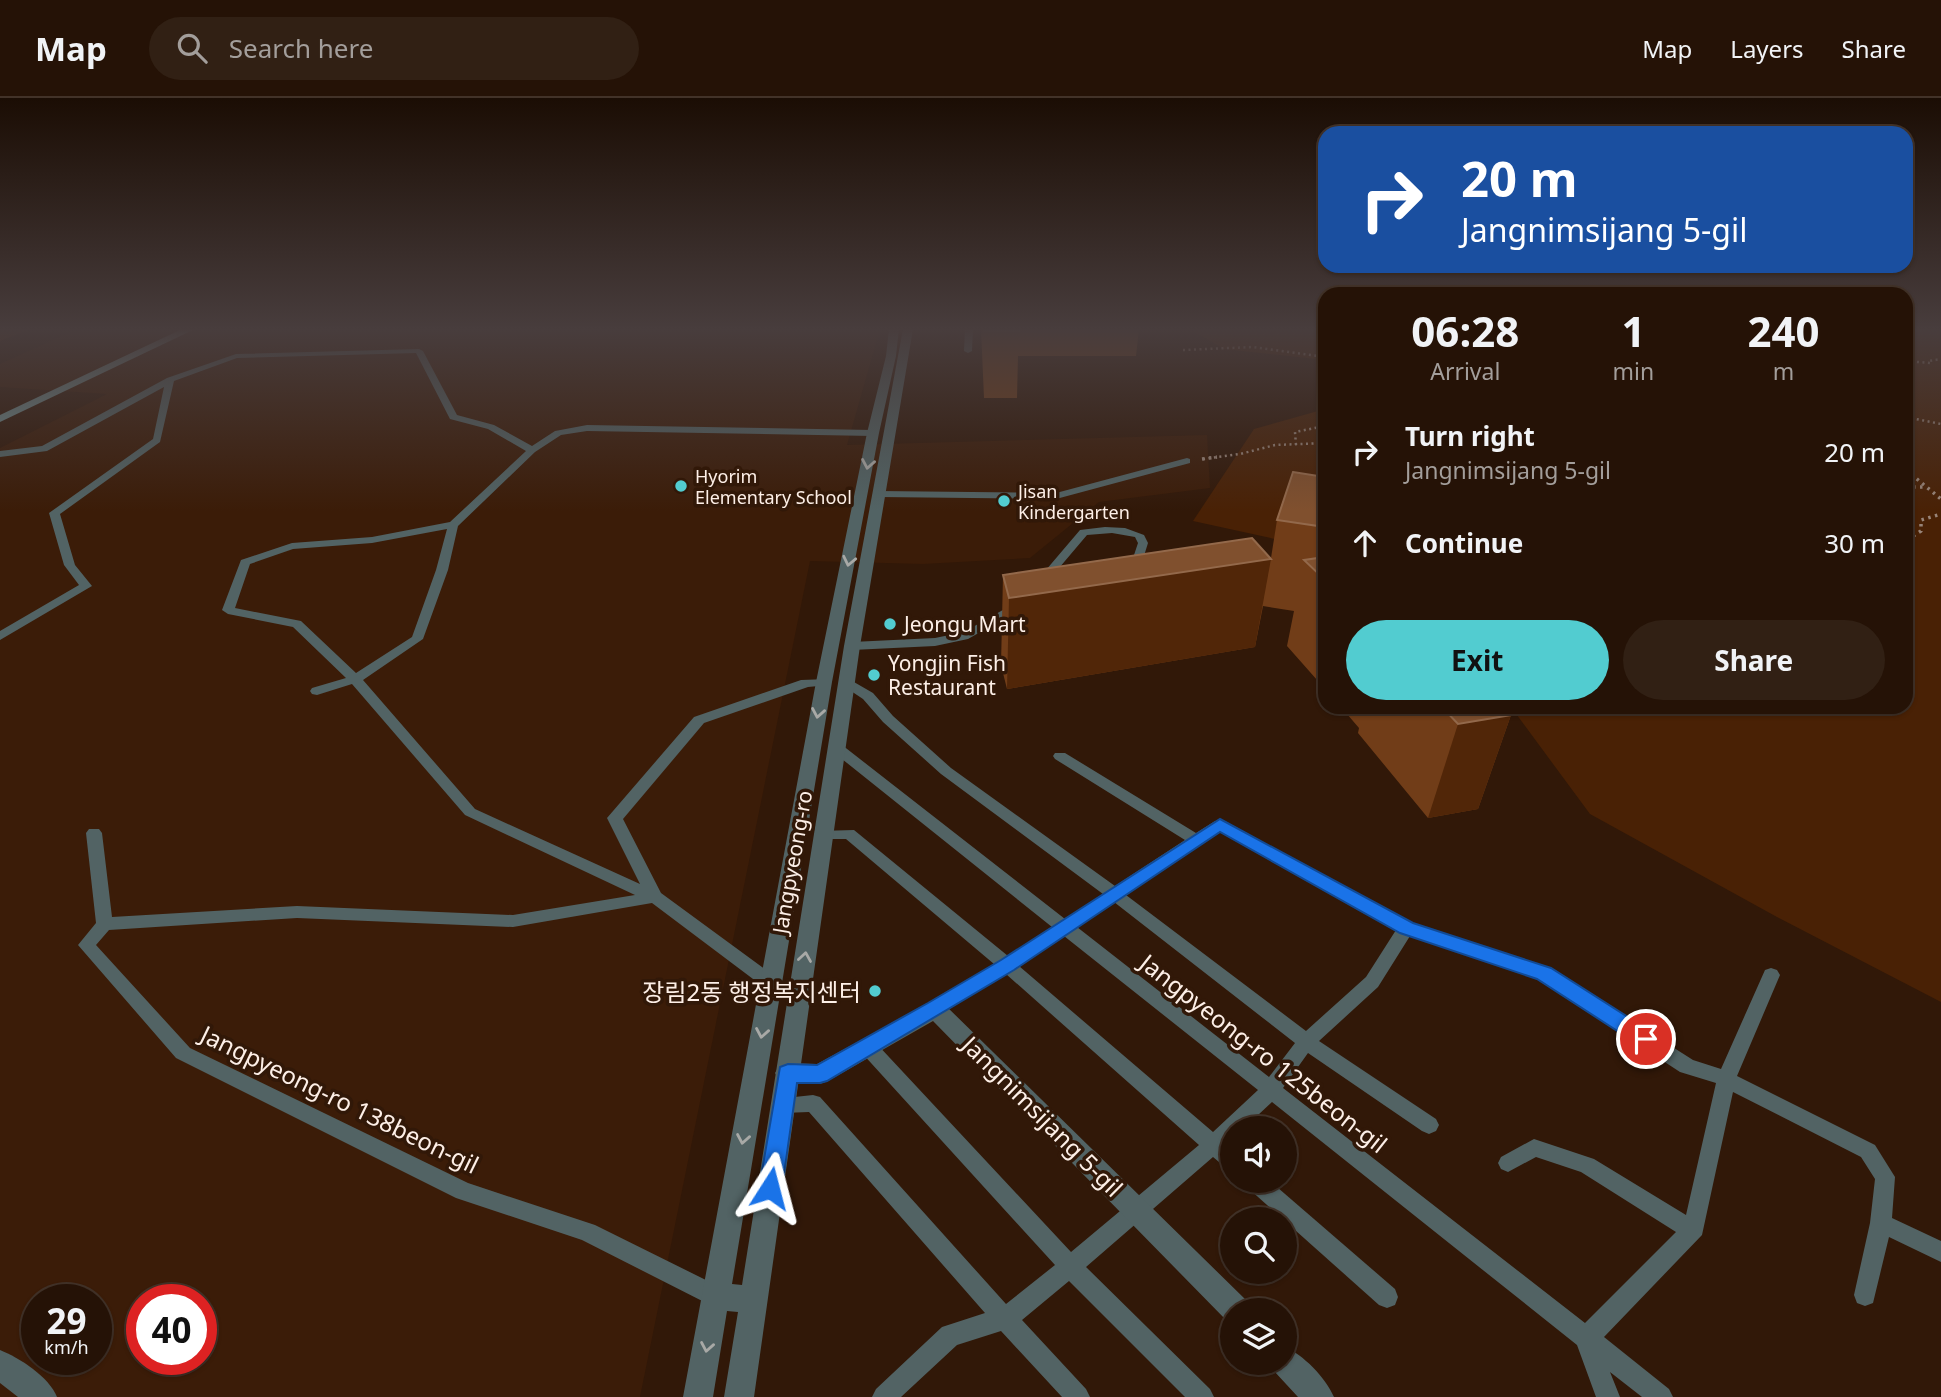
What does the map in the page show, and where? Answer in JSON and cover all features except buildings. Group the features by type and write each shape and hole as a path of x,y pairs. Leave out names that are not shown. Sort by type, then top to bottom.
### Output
{"main road":[{"path":"0,419 62,390"}],"street":[{"name":"Jangpyeong-ro","path":"698,1397 824,682 882,390"},
{"name":"Jangpyeong-ro","path":"746,1394 754,1299 852,646 888,433 898,390"},
{"path":"873,433 888,433"},
{"path":"862,494 879,494"},
{"path":"831,646 852,646"},
{"path":"755,1072 820,1074 935,1009"},
{"name":"Jangnimsijang 5-gil","path":"935,1009 1224,1298"},
{"path":"716,1297 754,1299"},
{"path":"0,1365 42,1397"},
{"path":"1297,1374 1319,1397"}],"lane":[{"path":"0,454 44,449 152,390"},
{"path":"0,636 86,586 70,565 54,513 157,440 168,390"},
{"path":"439,390 453,417 491,427 532,450"},
{"path":"317,691 355,679 417,639 442,570 453,525 532,450 558,433 587,428 873,433"},
{"path":"879,494 1056,496 1187,461"},
{"path":"453,525 372,540 292,546 245,562 228,610 298,624 355,679 470,812 655,897 771,983"},
{"path":"1040,584 1084,532 1104,529 1139,535 1143,543 1132,580"},
{"path":"852,646 935,642 968,635 1021,603 1030,594"},
{"path":"655,897 615,818 699,720 806,683 824,682"},
{"path":"847,682 868,696 888,719 946,771 1113,894 1306,1042 1429,1125"},
{"name":"Jangpyeong-ro 125beon-gil","path":"837,748 1661,1397"},
{"path":"1060,756 1196,840"},
{"path":"935,1009 1220,825 1406,928 1544,974 1687,1066 1726,1079 1868,1151 1885,1177 1881,1223 1865,1295"},
{"path":"94,833 104,924 298,912 513,921 655,897"},
{"path":"824,835 849,834 1007,965 1220,1151"},
{"name":"Jangpyeong-ro 138beon-gil","path":"104,924 86,945 183,1053 463,1191 587,1232 716,1297"},
{"path":"884,1397 950,1335 1005,1319 1138,1211 1213,1145 1271,1090 1306,1042 1372,982 1406,928"},
{"path":"1608,1397 1586,1339 1692,1230 1726,1079 1771,975"},
{"path":"868,1047 1070,1266 1202,1397"},
{"path":"783,1105 813,1103 1078,1397"},
{"path":"1508,1163 1534,1148 1587,1165 1692,1230"},
{"path":"1269,1193 1387,1297"},
{"path":"1881,1223 1941,1252"}],"path":[{"path":"1913,418 1941,424"},
{"path":"1296,445 1295,432 1318,427"},
{"path":"1187,461 1240,454 1275,445 1318,443"},
{"path":"1913,477 1941,499"},
{"path":"1913,487 1923,487"},
{"path":"1913,536 1921,531 1921,520 1941,514"}],"shaded area":[{"path":"40,390 863,390 847,445 1207,435 1210,488 1099,502 1030,558 923,564 810,561 640,1397 0,1397 0,448 107,394"},
{"path":"1913,390 1941,390 1941,1002 1777,917 1590,814 1516,714 1913,714"},
{"path":"1318,411 1318,548 1193,521 1254,429"}],"place":[{"name":"Hyorim Elementary School","path":"681,486"},
{"name":"Jisan Kindergarten","path":"1004,501"},
{"name":"Jeongu Mart","path":"890,624"},
{"name":"Yongjin Fish Restaurant","path":"874,675"},
{"name":"장림2동 행정복지센터","path":"875,991"}],"route":[{"path":"770,1188 788,1073 820,1074 935,1009 1220,825 1406,928 1544,974 1646,1039"}]}
